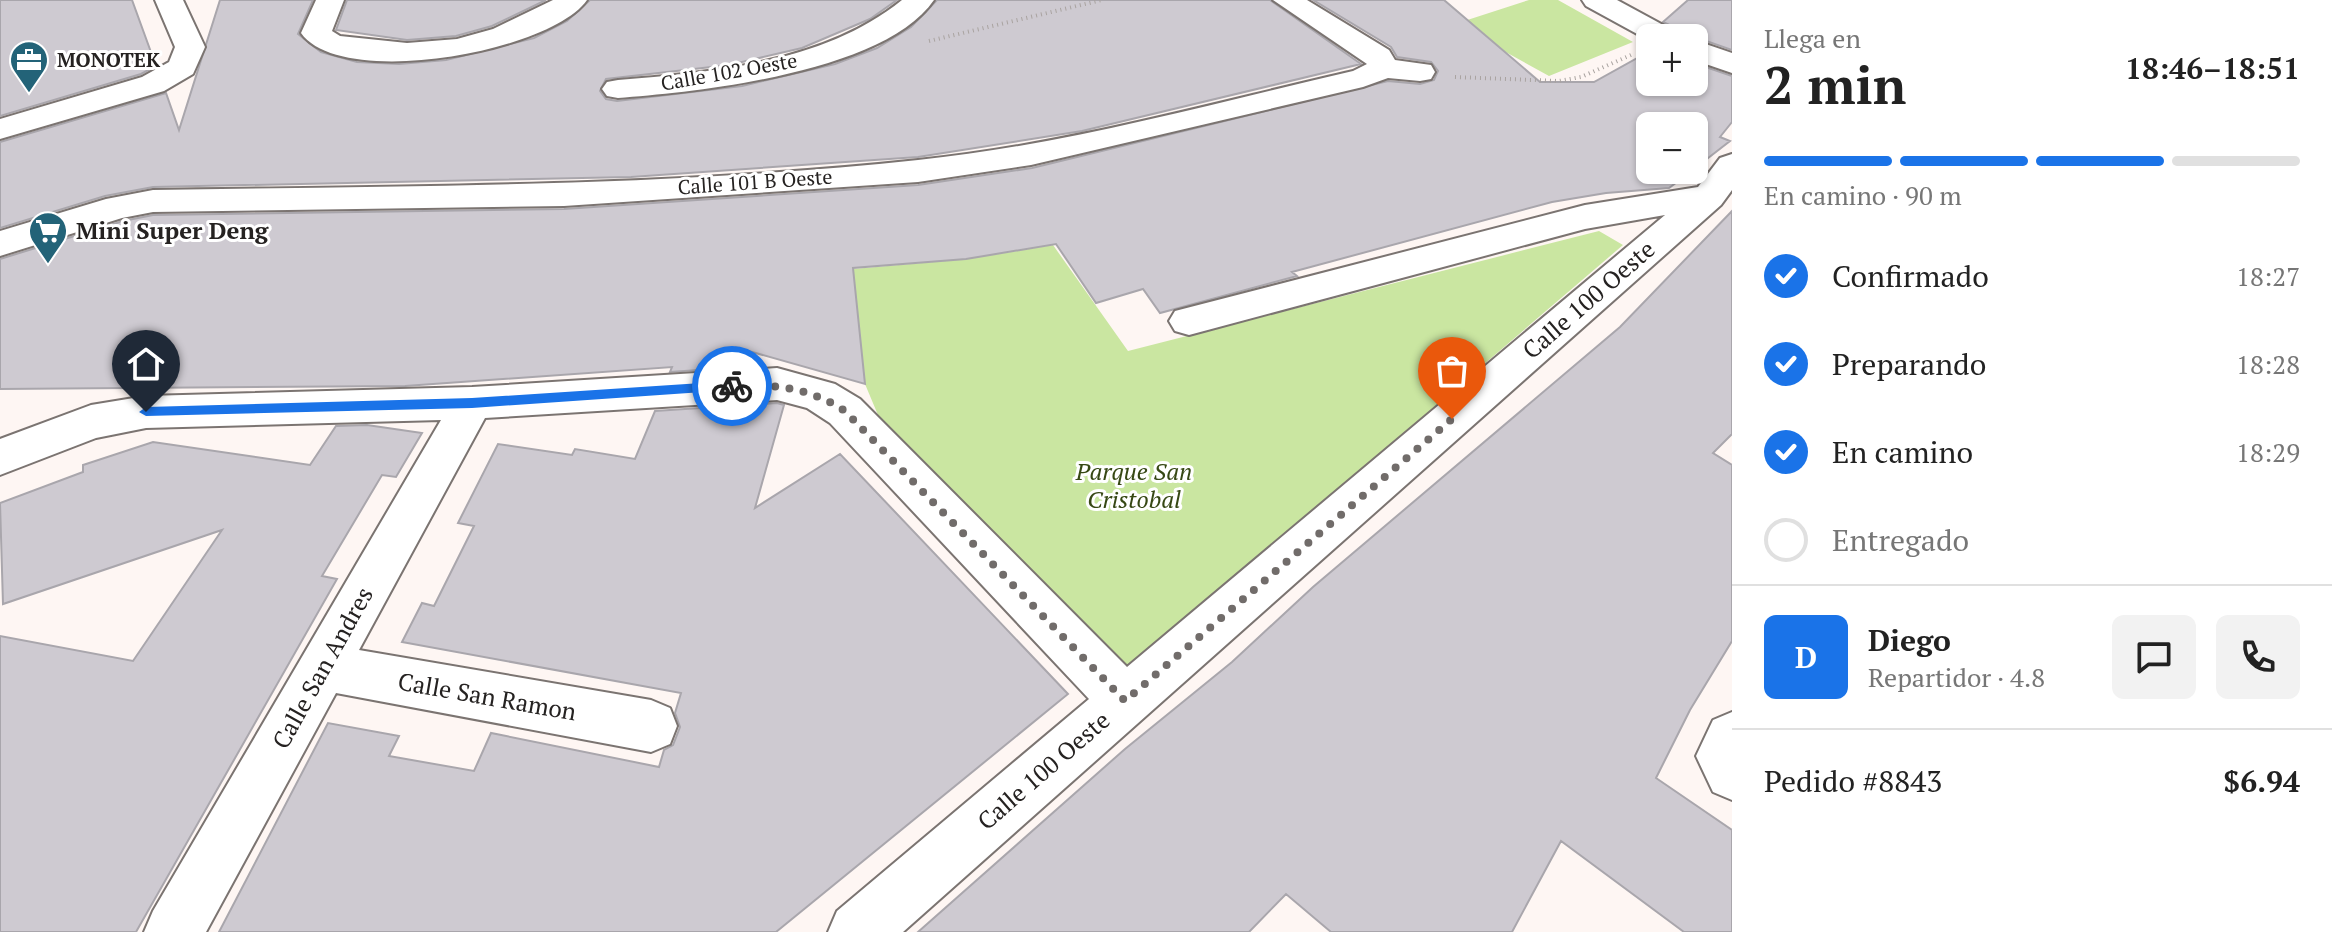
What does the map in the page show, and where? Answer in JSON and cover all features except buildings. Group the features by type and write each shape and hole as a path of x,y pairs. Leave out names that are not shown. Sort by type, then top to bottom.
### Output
{"street":[{"path":"0,129 153,84 182,67 190,47 169,0"},
{"path":"330,0 316,33 327,43 361,50 420,54 472,48 547,16 573,0"},
{"path":"1287,0 1378,56 1384,68 1420,72"},
{"path":"1596,0 1640,24"},
{"name":"Calle 102 Oeste","path":"618,89 658,86 789,64 851,43 913,7"},
{"path":"1708,55 1732,64"},
{"name":"Calle 101 B Oeste","path":"0,244 94,214 153,201 564,195 918,171 1031,155 1363,78 1384,68"},
{"path":"1189,321 1720,181"},
{"name":"Calle 100 Oeste","path":"858,932 1720,181"},
{"path":"0,457 91,422 146,412 472,403 777,384 820,395 845,411 1125,701"},
{"name":"Calle San Andres","path":"174,932 472,403"},
{"name":"Calle San Ramon","path":"324,667 651,726"},
{"path":"1732,738 1723,756 1732,773"}],"path":[{"path":"913,7 928,42 1102,0"},
{"path":"1455,77 1559,81 1581,77 1636,53"}],"green space":[{"path":"1529,0 1558,0 1633,42 1549,76 1455,24"},
{"name":"Parque San Cristobal","path":"1599,231 1623,245 1126,671 883,427 865,384 853,269 967,259 1053,245 1128,351"}],"way so far":[{"path":"732,386 777,384 820,395 845,411 1125,701 1452,419"}],"place":[{"name":"MONOTEK","path":"29,94"},
{"name":"Mini Super Deng","path":"48,265"}],"route":[{"path":"146,412 472,403 732,386"}]}
